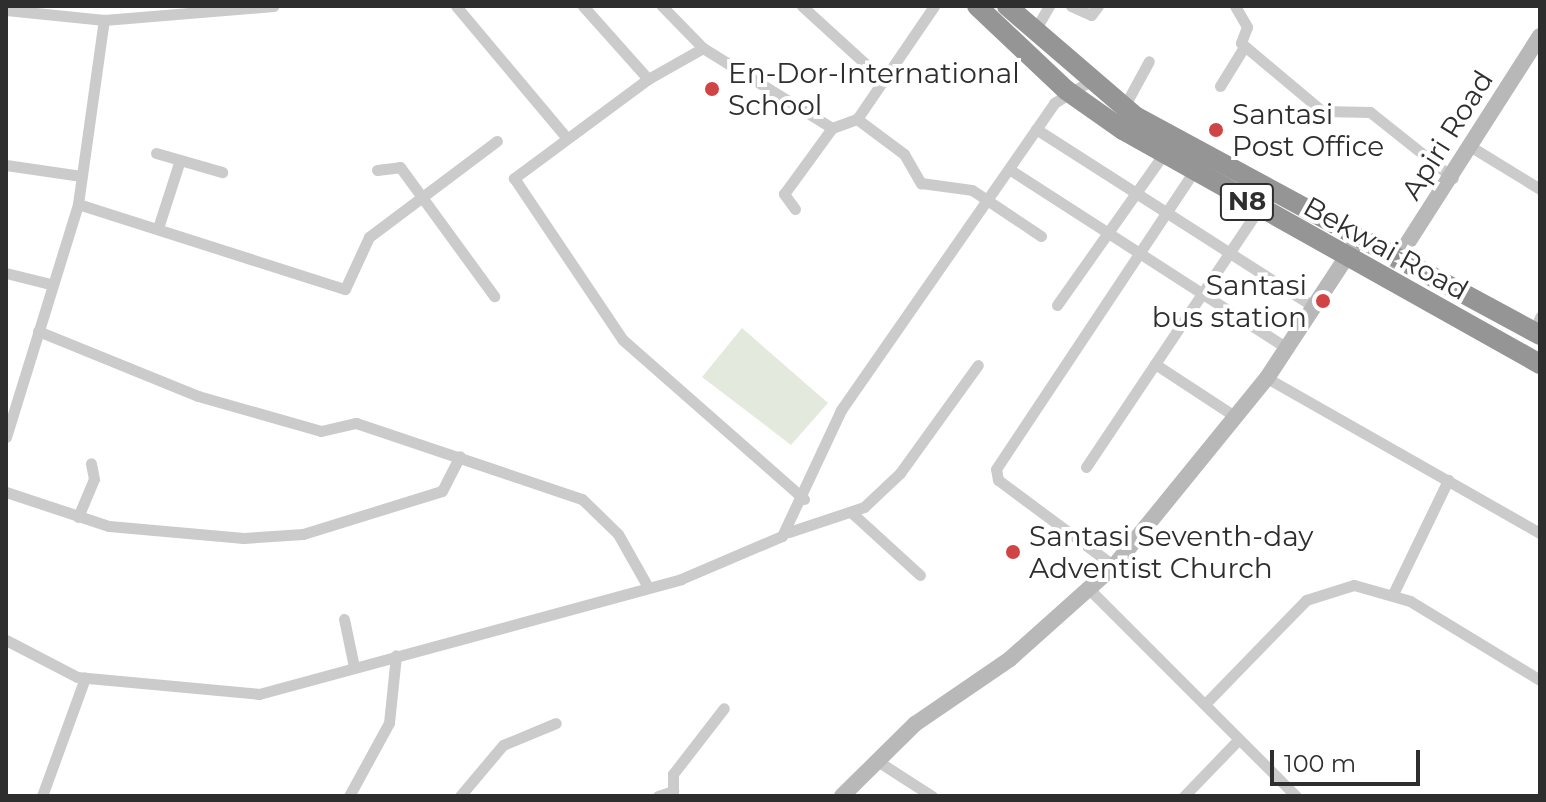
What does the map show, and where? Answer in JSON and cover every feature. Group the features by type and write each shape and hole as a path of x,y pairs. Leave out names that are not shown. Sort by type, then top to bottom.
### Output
{"highway":[{"name":"Bekwai Road","path":"977,6 1066,90 1163,155 1540,364"},
{"name":"Bekwai Road","path":"1007,6 1038,26 1090,81 1124,107 1396,261 1538,328"}],"street":[{"path":"6,10 104,20 273,6"},
{"path":"456,6 566,137"},
{"path":"583,6 648,79"},
{"path":"662,6 703,48 832,128"},
{"path":"802,6 883,80"},
{"path":"795,209 784,194 832,128 857,119 934,6"},
{"path":"1038,26 1051,6"},
{"path":"1071,6 1091,15 1098,6"},
{"path":"1220,86 1244,47 1247,27 1235,6"},
{"path":"6,437 12,404 78,204 104,20"},
{"name":"Apiri Road","path":"1396,261 1473,148 1540,36"},
{"path":"1244,47 1322,111 1370,112 1453,178"},
{"path":"703,48 648,79 514,178 572,270 623,340 804,499"},
{"path":"1124,107 1149,61"},
{"path":"789,532 841,410 1036,129 1066,90 1090,81"},
{"path":"857,119 904,154 921,183 954,185 987,200 1041,236"},
{"path":"1036,129 1134,195 1311,305"},
{"path":"78,204 345,289 362,244 407,203 422,201 497,141"},
{"path":"1473,148 1540,189"},
{"path":"156,153 222,172"},
{"path":"1057,305 1163,155"},
{"path":"158,228 180,160"},
{"path":"377,170 397,164 494,296"},
{"path":"6,165 81,176"},
{"path":"1009,169 1111,230 1285,347"},
{"path":"1114,566 998,480 996,469 1193,173"},
{"path":"1086,467 1259,209"},
{"path":"842,796 915,724 1091,591 1267,378 1343,256 1359,240"},
{"path":"6,273 50,284"},
{"path":"38,331 198,396 321,431 356,423 460,456 592,506 648,587"},
{"path":"1155,364 1236,417"},
{"path":"6,640 85,678 247,694 648,587 789,532 852,513 900,473 978,365"},
{"path":"1267,378 1540,533"},
{"path":"6,492 78,517 187,535 303,534 442,491 460,456"},
{"path":"78,517 94,479 91,463"},
{"path":"1393,594 1448,480"},
{"path":"852,513 920,575"},
{"path":"1205,704 1306,600 1354,585 1393,594 1540,680"},
{"path":"1091,591 1296,796"},
{"path":"344,619 354,667"},
{"path":"349,796 389,723 396,655"},
{"path":"42,796 85,678"},
{"path":"658,796 676,794 673,774 724,708"},
{"path":"460,796 503,745 556,723"},
{"path":"1184,796 1239,739"},
{"path":"879,762 932,796"}],"shaded area":[{"path":"742,328 828,403 791,445 702,377"}],"place":[{"name":"En-Dor-International School","path":"712,89"},
{"name":"Santasi Post Office","path":"1216,130"},
{"name":"Santasi bus station","path":"1323,301"},
{"name":"Santasi Seventh-day Adventist Church","path":"1013,552"}]}
